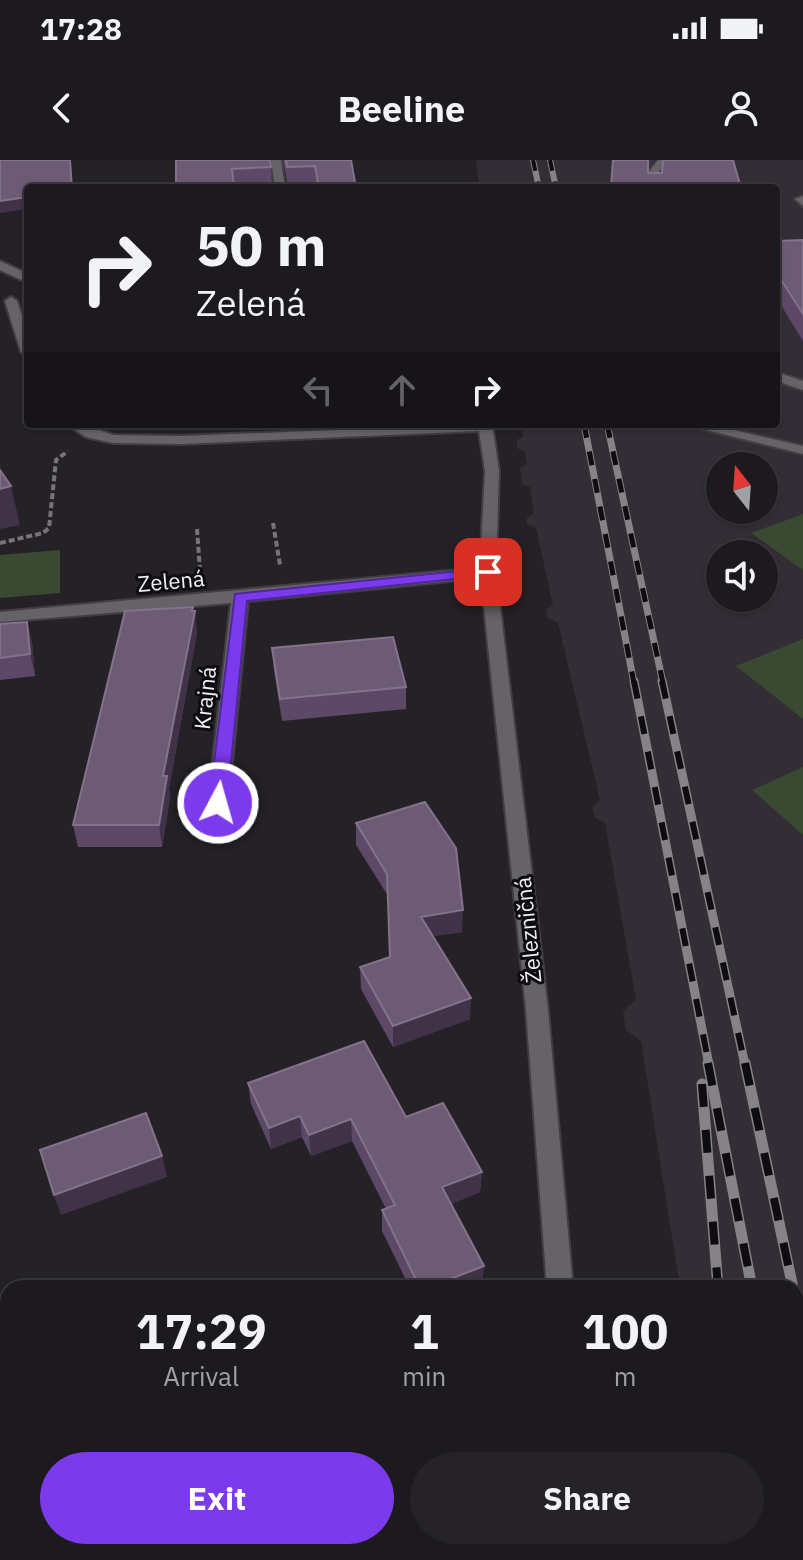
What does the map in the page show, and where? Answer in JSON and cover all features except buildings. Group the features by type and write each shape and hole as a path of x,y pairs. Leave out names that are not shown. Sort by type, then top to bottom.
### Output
{"street":[{"path":"276,160 279,184"},
{"path":"653,184 653,173 663,160"},
{"path":"0,265 24,277"},
{"path":"0,291 24,307"},
{"path":"11,301 24,340"},
{"path":"780,377 803,386"},
{"path":"80,428 113,439 181,440 441,428"},
{"name":"Železničná","path":"484,428 492,471 488,572 537,1010 559,1280"},
{"path":"707,428 803,450"},
{"name":"Zelená","path":"0,617 488,572"},
{"name":"Krajná","path":"218,803 240,597"}],"path":[{"path":"0,543 43,533 49,528 56,460 72,449"},
{"path":"273,523 284,593"},
{"path":"197,529 203,600"}],"shaded area":[{"path":"476,160 803,160 803,1280 679,1280 641,1041 626,1030 623,1011 636,1000 605,823 594,817 592,807 600,800 558,623 548,618 546,610 553,605 536,528 527,524 527,518 534,513 530,487 522,484 520,468 527,464 525,452 517,448 517,440 523,437 522,428 780,428 780,184 479,184"}],"green space":[{"path":"803,514 803,570 778,552 778,540 761,540 751,533"},
{"path":"60,550 60,593 0,598 0,555"},
{"path":"803,639 803,719 736,666"},
{"path":"803,767 803,835 752,790"}],"railway":[{"path":"533,160 538,184"},
{"path":"550,160 555,184"},
{"path":"585,428 634,683"},
{"path":"608,428 663,683"},
{"path":"634,681 709,1065"},
{"path":"662,681 745,1065"},
{"path":"708,1063 750,1280"},
{"path":"745,1063 791,1280"},
{"path":"702,1084 717,1280"}],"route":[{"path":"218,803 240,597 488,572"}]}
